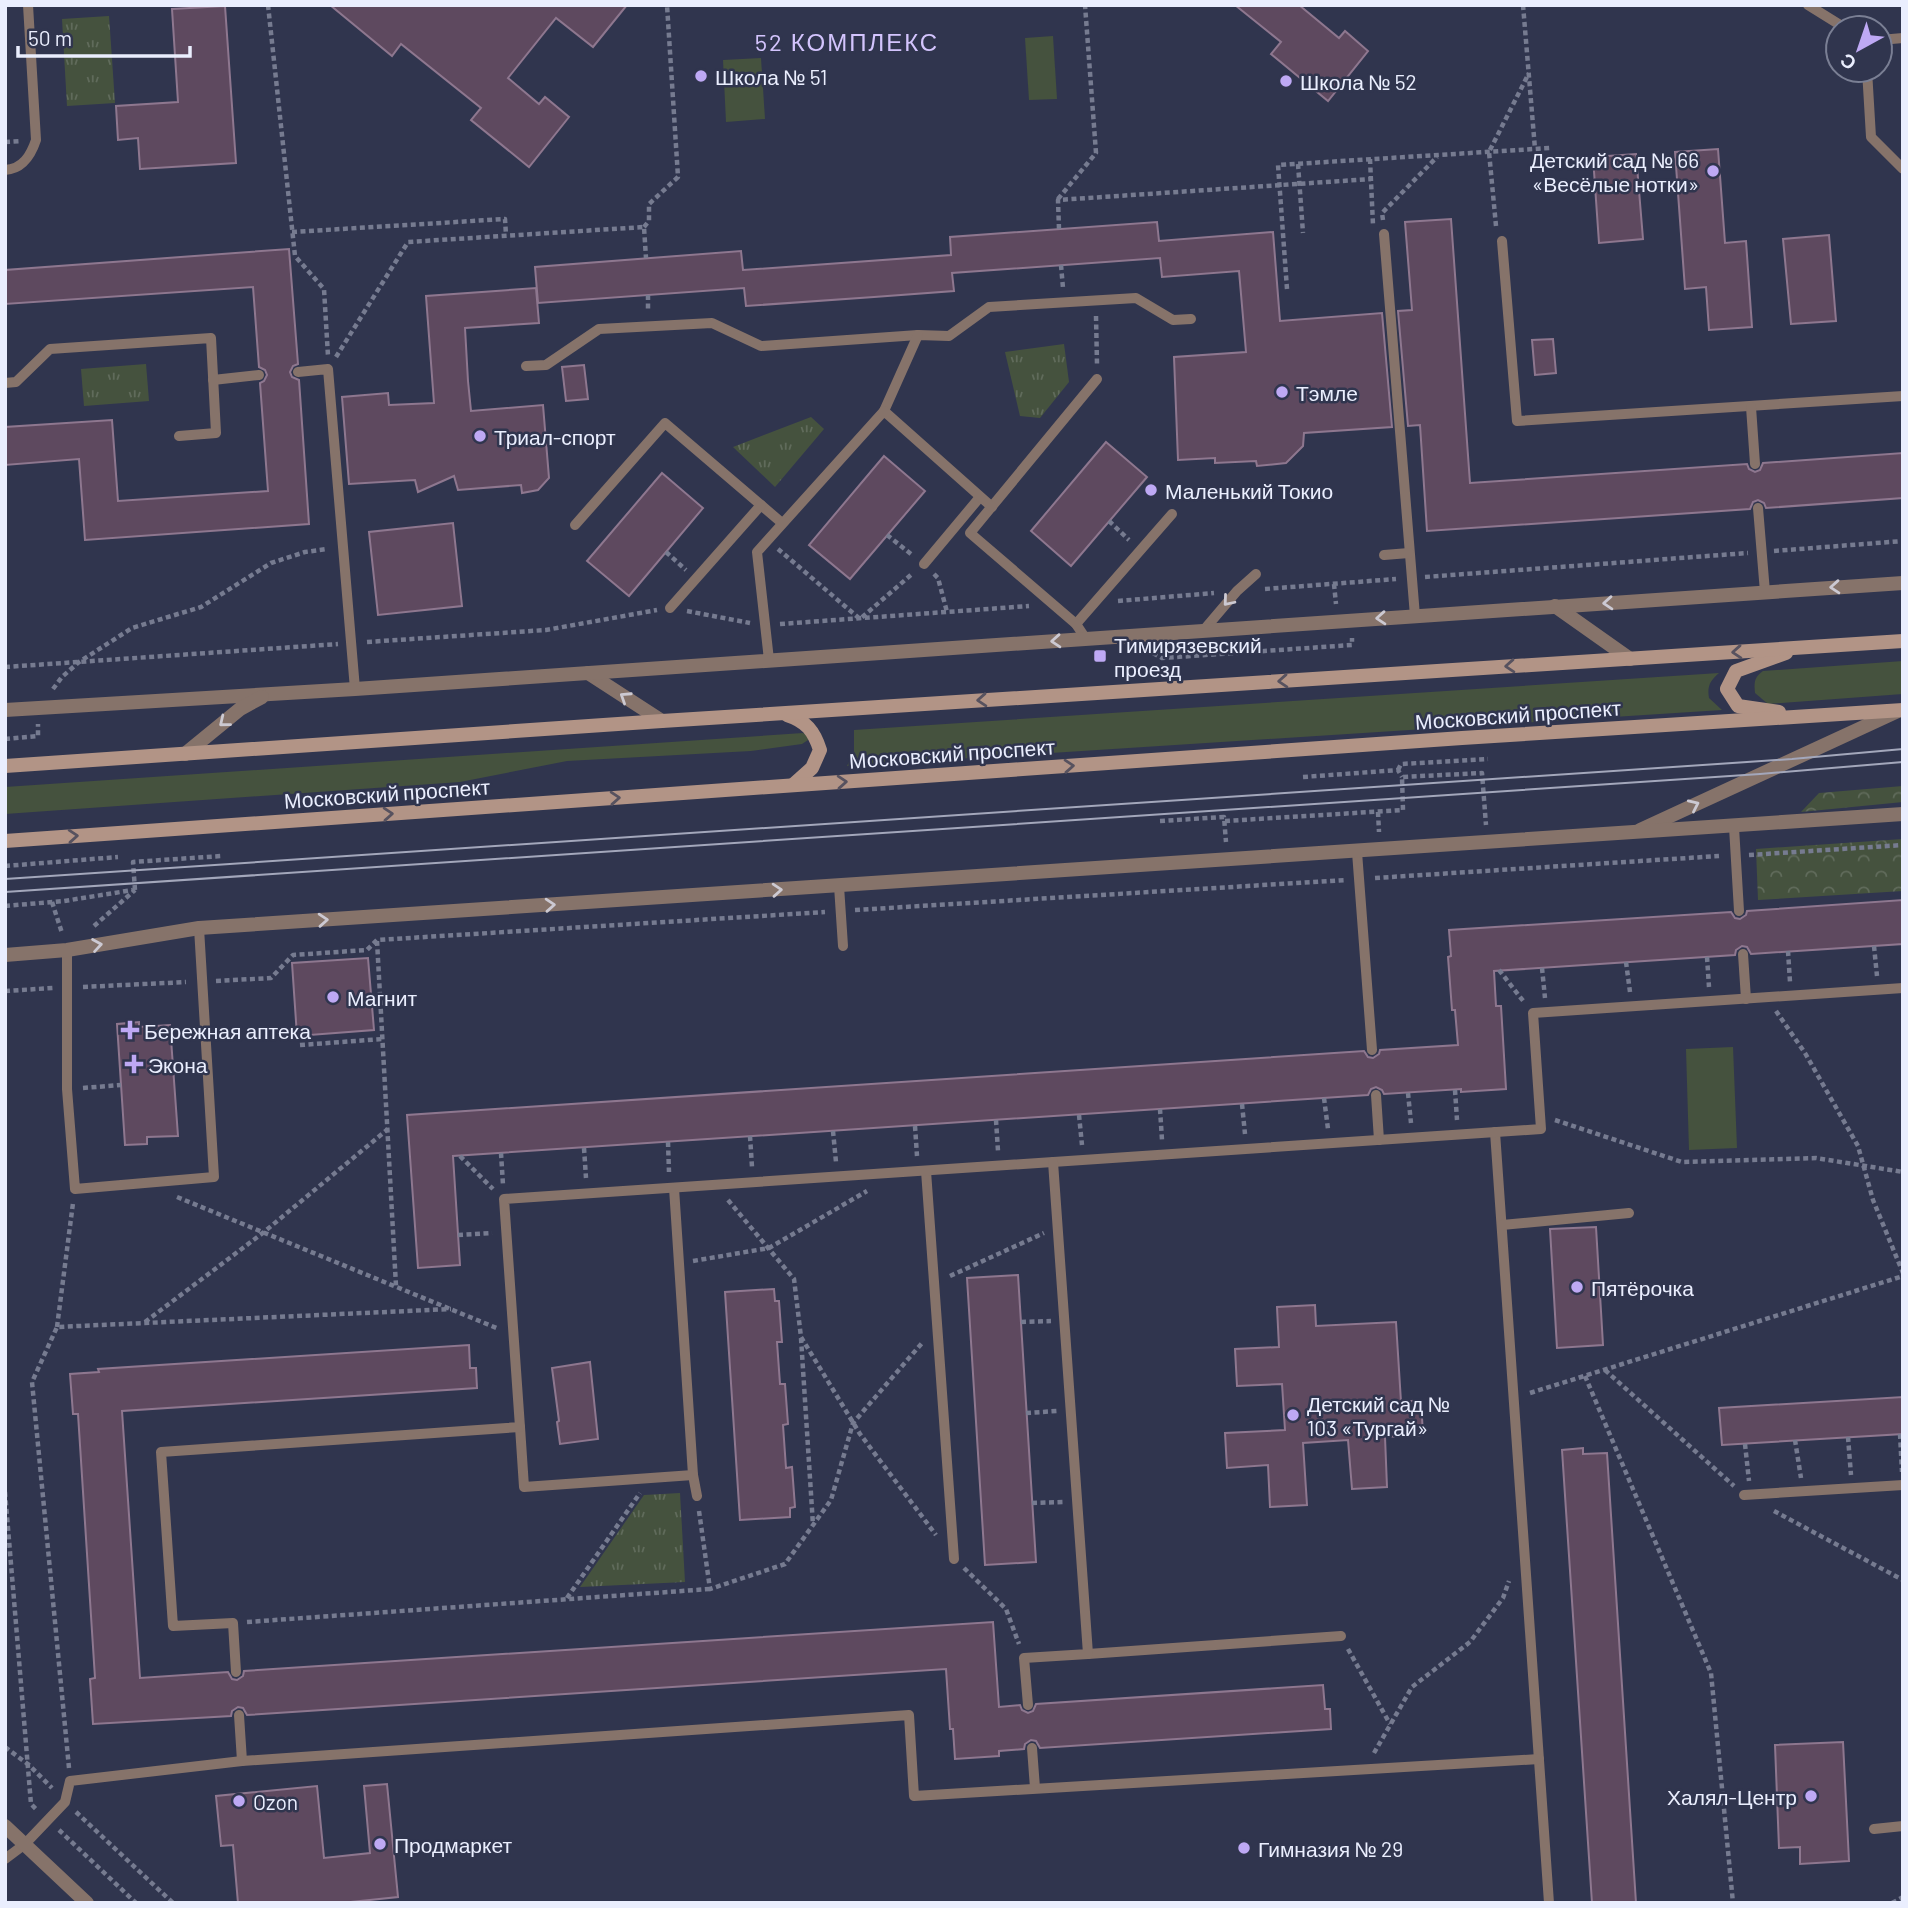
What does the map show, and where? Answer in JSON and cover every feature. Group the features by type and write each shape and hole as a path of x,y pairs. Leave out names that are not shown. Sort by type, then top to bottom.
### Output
{"main road":[{"path":"5,766 1903,641"},
{"path":"1800,648 1737,671 1727,689 1738,706 1803,716"},
{"name":"Московский проспект","path":"5,841 1902,710"},
{"path":"782,713 801,720 816,734 820,750 812,768 793,785"}],"street":[{"path":"5,710 267,695 1903,583"},
{"path":"1555,606 1630,659"},
{"path":"588,673 662,721"},
{"path":"185,754 240,709 267,695"},
{"path":"1633,834 1902,710"},
{"path":"5,954 67,950 199,929 1903,814"},
{"path":"5,1826 87,1903"}],"lane":[{"path":"5,170 22,164 36,140 28,5"},
{"path":"1808,5 1824,15"},
{"path":"1868,84 1871,137 1903,169"},
{"path":"1384,234 1415,616"},
{"path":"1502,241 1517,421 1903,396"},
{"path":"526,366 546,365 599,329 712,323 761,346 918,335 950,336 989,307 1136,298 1173,320 1191,319"},
{"path":"769,660 757,552 884,411 918,335"},
{"path":"5,383 16,382 51,349 211,338 216,433 179,436"},
{"path":"298,372 328,369 355,689"},
{"path":"214,380 260,375"},
{"path":"1086,639 1076,624 970,533 1097,379"},
{"path":"1751,407 1755,464"},
{"path":"884,411 992,507"},
{"path":"575,525 665,423 782,523"},
{"path":"924,564 980,497"},
{"path":"670,608 761,505"},
{"path":"1758,508 1765,592"},
{"path":"1076,624 1172,514"},
{"path":"1384,555 1409,553"},
{"path":"1203,631 1256,573"},
{"path":"1734,827 1739,911"},
{"path":"1357,852 1372,1050"},
{"path":"839,886 843,946"},
{"path":"67,950 67,1089 75,1189 214,1177 199,929"},
{"path":"1743,954 1746,999"},
{"path":"693,1475 524,1487 504,1199 1541,1129 1533,1013 1903,988"},
{"path":"1376,1095 1379,1140"},
{"path":"1495,1132 1549,1903"},
{"path":"1053,1162 1088,1654"},
{"path":"922,1171 934,1283 954,1559"},
{"path":"672,1188 693,1475 697,1496"},
{"path":"1502,1225 1629,1213"},
{"path":"236,1672 233,1623 173,1626 160,1452 520,1427"},
{"path":"1748,1495 1903,1485"},
{"path":"1028,1705 1024,1658 1340,1636"},
{"path":"239,1715 242,1761"},
{"path":"5,1859 25,1844 65,1802 70,1781 242,1761 909,1715 914,1796 1539,1759"},
{"path":"1032,1748 1035,1788"},
{"path":"1874,1829 1903,1826"}],"path":[{"path":"268,5 295,256 324,289 328,369"},
{"path":"646,258 644,227 649,221 649,204 678,177 667,5"},
{"path":"1059,229 1058,200 1096,153 1086,5"},
{"path":"1523,5 1535,149"},
{"path":"1502,241 1497,239 1489,152 1529,73"},
{"path":"1287,289 1278,165 1550,148"},
{"path":"1384,234 1382,213 1438,156"},
{"path":"1370,159 1373,227 1384,234"},
{"path":"1298,164 1303,233"},
{"path":"1058,200 1371,179"},
{"path":"292,232 505,219 506,236"},
{"path":"328,369 408,242 644,227"},
{"path":"1095,301 1097,379"},
{"path":"1109,521 1141,550"},
{"path":"887,535 938,578 947,612"},
{"path":"767,540 860,619"},
{"path":"1094,603 1903,541"},
{"path":"5,739 38,736 39,709 62,677 79,662 132,628 201,607 271,563 305,552 343,547"},
{"path":"666,552 696,579"},
{"path":"860,619 924,564"},
{"path":"1334,584 1336,606"},
{"path":"765,626 1053,604"},
{"path":"5,667 546,630"},
{"path":"1144,654 1156,653 1162,658 1352,645"},
{"path":"1398,770 1401,764 1488,759"},
{"path":"1225,821 1403,810 1402,777 1398,770"},
{"path":"1303,777 1398,770"},
{"path":"1402,777 1482,773 1485,803"},
{"path":"1160,821 1224,817 1227,860"},
{"path":"5,991 271,978 293,956 367,950 377,940 1903,845"},
{"path":"135,890 134,862 221,856"},
{"path":"5,866 118,857"},
{"path":"5,906 135,890"},
{"path":"52,902 67,950 135,890"},
{"path":"377,940 396,1286"},
{"path":"1874,946 1879,989"},
{"path":"1788,951 1791,995"},
{"path":"1707,957 1710,1001"},
{"path":"1626,962 1631,1007"},
{"path":"1542,968 1547,1012"},
{"path":"1499,970 1533,1013"},
{"path":"1514,1398 1903,1274 1873,1199 1858,1146 1805,1052 1766,997"},
{"path":"300,1045 383,1038"},
{"path":"67,1089 121,1085"},
{"path":"1455,1090 1459,1134"},
{"path":"1408,1093 1413,1137"},
{"path":"1324,1098 1329,1143"},
{"path":"1242,1104 1246,1149"},
{"path":"1160,1109 1163,1154"},
{"path":"1079,1115 1084,1160"},
{"path":"1540,1115 1682,1162 1816,1158 1903,1172"},
{"path":"996,1120 999,1166"},
{"path":"915,1126 922,1171"},
{"path":"145,1322 264,1232 388,1129"},
{"path":"832,1131 838,1177"},
{"path":"750,1136 752,1182"},
{"path":"668,1142 672,1188"},
{"path":"584,1147 588,1194"},
{"path":"501,1153 504,1199"},
{"path":"460,1156 504,1199"},
{"path":"679,1263 769,1248 898,1173"},
{"path":"143,1183 513,1334"},
{"path":"715,1185 794,1279 801,1338 813,1526"},
{"path":"70,1781 32,1382 57,1327 75,1189"},
{"path":"934,1283 1058,1227"},
{"path":"458,1236 506,1232"},
{"path":"57,1327 451,1309"},
{"path":"1021,1322 1065,1320"},
{"path":"233,1623 710,1589 785,1564 831,1500 853,1423 937,1325"},
{"path":"801,1338 853,1423 954,1559 1006,1609 1024,1658"},
{"path":"1604,1370 1748,1495 1903,1580"},
{"path":"1586,1376 1711,1673 1733,1903"},
{"path":"1026,1413 1071,1410"},
{"path":"1900,1434 1903,1485"},
{"path":"1848,1437 1853,1488"},
{"path":"1796,1440 1802,1491"},
{"path":"1745,1444 1748,1495"},
{"path":"566,1599 650,1478"},
{"path":"5,1492 31,1804 136,1903"},
{"path":"697,1496 710,1589"},
{"path":"1032,1503 1077,1502"},
{"path":"1365,1769 1412,1687 1470,1642 1503,1598 1511,1573"},
{"path":"1340,1636 1390,1725"},
{"path":"5,1748 29,1765 173,1903"},
{"path":"1892,1903 1903,1897"}],"green space":[{"path":"109,16 115,103 67,106 62,19"},
{"path":"1053,36 1057,99 1029,100 1025,38"},
{"path":"761,58 765,119 726,122 723,60"},
{"path":"1064,344 1069,382 1040,418 1020,416 1005,352"},
{"path":"146,364 149,401 84,406 81,369"},
{"path":"811,417 824,429 775,487 733,447"},
{"path":"1903,661 1903,694 1768,704 1755,693 1755,680 1763,671"},
{"path":"1719,673 1710,684 1708,694 1722,710 847,766 854,751 854,730"},
{"path":"803,733 808,736 808,740 802,744 751,751 567,761 460,782 5,814 5,787"},
{"path":"1903,786 1903,802 1801,812 1819,793"},
{"path":"1903,839 1903,891 1758,900 1756,849"},
{"path":"1733,1047 1737,1148 1689,1150 1686,1049"},
{"path":"680,1493 685,1582 580,1587 644,1495"}],"building":[{"path":"330,5 627,5 593,47 556,18 508,78 539,104 545,97 569,117 529,167 471,120 481,108 401,44 392,56"},
{"path":"1235,5 1299,5 1339,38 1345,31 1368,51 1328,101 1271,54 1281,42"},
{"path":"225,6 236,163 140,169 138,138 118,140 116,106 178,102 172,9"},
{"path":"1718,149 1725,243 1746,241 1752,327 1709,330 1706,287 1685,289 1675,152"},
{"path":"1636,154 1643,239 1599,243 1593,157"},
{"path":"1451,219 1470,483 1747,464 1749,469 1755,472 1760,470 1763,463 1903,453 1903,498 1766,508 1764,503 1758,500 1753,502 1750,509 1427,531 1420,425 1408,426 1398,311 1412,310 1405,222"},
{"path":"1157,222 1159,241 1273,232 1280,321 1382,313 1392,427 1304,433 1303,446 1286,463 1257,466 1256,461 1215,463 1215,458 1178,460 1174,357 1246,352 1239,271 1162,277 1160,258 952,273 954,291 874,297 746,306 744,288 538,303 535,267 741,251 743,270 951,255 950,237"},
{"path":"1829,235 1836,321 1791,324 1783,239"},
{"path":"289,249 298,364 293,366 290,372 292,377 299,380 309,524 85,540 79,459 5,465 5,427 112,420 118,501 268,491 260,383 267,375 265,370 259,367 253,287 5,304 5,270"},
{"path":"536,288 539,323 465,328 471,411 543,405 549,478 538,490 522,493 521,485 458,490 454,476 418,492 415,480 349,484 342,397 388,393 389,405 434,403 426,296"},
{"path":"1553,339 1556,373 1535,375 1532,340"},
{"path":"584,365 588,399 566,401 562,367"},
{"path":"1106,442 1147,477 1071,566 1031,531"},
{"path":"884,456 925,491 850,579 809,545"},
{"path":"662,473 703,508 629,596 587,561"},
{"path":"453,523 462,606 378,615 369,532"},
{"path":"1903,900 1903,944 1751,954 1747,947 1742,946 1736,950 1735,955 1494,971 1496,1006 1501,1006 1506,1089 1384,1094 1376,1087 1371,1089 1368,1095 453,1156 460,1265 418,1268 407,1115 1364,1051 1368,1057 1373,1058 1380,1050 1458,1045 1455,1010 1452,1010 1449,930 1731,912 1735,918 1740,919 1747,911"},
{"name":"Магнит","path":"368,958 374,1030 297,1036 292,963"},
{"path":"139,1022 139,1027 170,1025 178,1136 147,1137 147,1144 125,1145 117,1024"},
{"name":"Пятёрочка","path":"1596,1227 1603,1345 1557,1348 1550,1229"},
{"path":"1018,1275 1036,1562 985,1565 967,1278"},
{"path":"774,1289 775,1301 779,1301 782,1342 777,1342 780,1384 785,1384 788,1424 783,1425 786,1468 792,1467 795,1507 790,1508 790,1517 740,1520 725,1292"},
{"path":"1315,1305 1316,1326 1396,1322 1401,1402 1421,1400 1423,1435 1385,1437 1387,1487 1352,1489 1348,1440 1303,1443 1307,1505 1270,1507 1268,1465 1227,1468 1225,1433 1285,1430 1282,1384 1237,1386 1235,1349 1279,1347 1277,1307"},
{"path":"469,1345 470,1368 476,1368 477,1388 122,1411 140,1678 228,1672 232,1679 237,1680 243,1676 244,1671 993,1622 999,1707 1020,1705 1022,1710 1028,1713 1033,1711 1036,1704 1323,1685 1325,1709 1330,1709 1331,1729 1040,1748 1036,1741 1031,1740 1025,1744 1024,1749 999,1751 999,1756 955,1759 946,1669 247,1715 243,1708 238,1707 232,1711 231,1716 93,1724 90,1679 95,1678 78,1414 73,1414 70,1374 99,1372 98,1369"},
{"path":"590,1362 598,1439 560,1444 552,1368"},
{"path":"1903,1397 1903,1434 1722,1445 1719,1408"},
{"path":"1583,1448 1583,1454 1607,1453 1636,1903 1592,1903 1562,1450"},
{"name":"Халял-Центр","path":"1843,1742 1849,1861 1800,1864 1800,1847 1779,1848 1775,1745"},
{"path":"387,1784 398,1897 341,1903 238,1903 233,1845 221,1846 216,1796 317,1786 324,1858 370,1853 364,1786"}],"tram line":[{"path":"5,879 1792,759 1903,749"},
{"path":"5,892 1760,774 1903,762"}],"place":[{"name":"Школа № 51","path":"701,76"},
{"name":"Школа № 52","path":"1286,81"},
{"name":"Детский сад № 66 «Весёлые нотки»","path":"1713,171"},
{"name":"Тэмле","path":"1282,392"},
{"name":"Триал-спорт","path":"480,436"},
{"name":"Маленький Токио","path":"1151,490"},
{"name":"Тимирязевский проезд","path":"1100,656"},
{"name":"Магнит","path":"333,997"},
{"name":"Бережная аптека","path":"130,1030"},
{"name":"Экона","path":"134,1064"},
{"name":"Пятёрочка","path":"1577,1287"},
{"name":"Детский сад № 103 «Тургай»","path":"1293,1415"},
{"name":"Халял-Центр","path":"1811,1796"},
{"name":"Ozon","path":"239,1801"},
{"name":"Продмаркет","path":"380,1844"},
{"name":"Гимназия № 29","path":"1244,1848"}],"district":[{"name":"52 КОМПЛЕКС","path":"847,41"}]}
